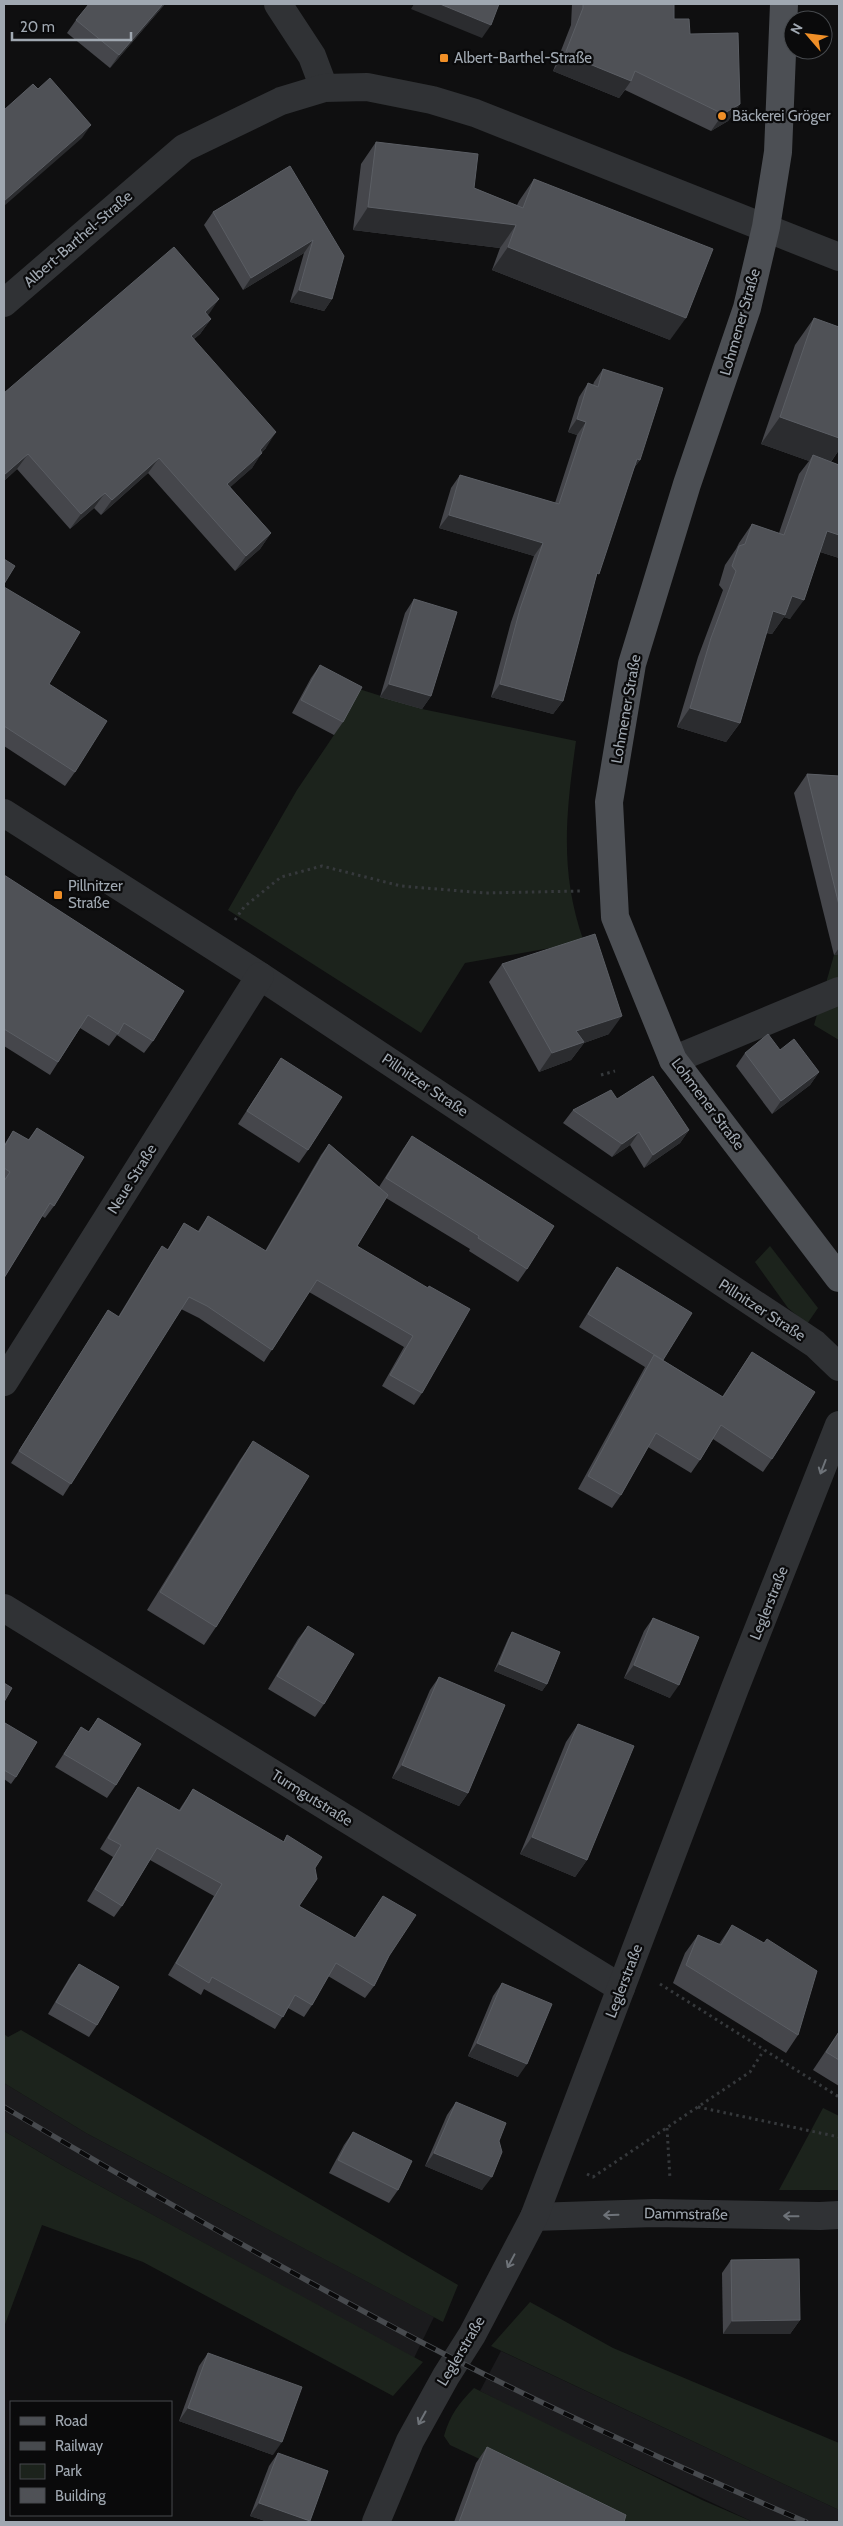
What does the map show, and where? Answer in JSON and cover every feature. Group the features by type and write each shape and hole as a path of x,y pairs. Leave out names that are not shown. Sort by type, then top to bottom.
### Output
{"main road":[{"name":"Lohmener Straße","path":"784,4 778,152 766,227 746,308 687,484 632,664 609,802 615,917 673,1060 839,1278"}],"street":[{"path":"278,4 312,56 324,88"},
{"name":"Albert-Barthel-Straße","path":"4,303 184,148 281,101 324,88 367,87 432,100 482,116 766,227 839,258"},
{"name":"Pillnitzer Straße","path":"4,813 260,976 815,1344 838,1369"},
{"name":"Neue Straße","path":"4,1382 260,976"},
{"path":"673,1060 839,991"},
{"name":"Leglerstraße","path":"376,2522 410,2441 446,2376 472,2335 534,2217 625,1976 839,1425"},
{"name":"Turmgutstraße","path":"4,1608 625,1976"},
{"name":"Dammstraße","path":"534,2217 672,2213 820,2216 839,2214"}],"path":[{"path":"216,948 244,907 282,877 322,866 401,886 485,893 613,890"},
{"path":"601,1075 615,1071"},
{"path":"625,1976 764,2050 839,2097"},
{"path":"557,2155 593,2177 750,2072 764,2050"},
{"path":"697,2107 839,2137"},
{"path":"667,2127 672,2213"}],"shaded area":[{"path":"4,2083 86,2133 434,2317 414,2358 65,2167 4,2131"},
{"path":"501,2351 839,2510 839,2522 753,2522 534,2419 480,2391"}],"green space":[{"path":"359,689 422,709 576,741 567,842 571,891 584,942 465,963 421,1033 228,910 297,790 334,735"},
{"path":"839,954 839,1040 814,1025 834,955"},
{"path":"770,1246 818,1308 807,1324 788,1308 755,1262"},
{"path":"21,2030 458,2285 443,2322 86,2133 4,2083 4,2034 8,2037"},
{"path":"823,2108 839,2116 839,2190 779,2190"},
{"path":"4,2131 65,2167 423,2362 393,2396 143,2262 42,2225 4,2327"},
{"path":"530,2302 613,2348 839,2443 839,2510 491,2346"},
{"path":"474,2388 702,2500 753,2522 612,2522 450,2445 444,2436 449,2422 459,2404"}],"building":[{"path":"89,4 163,4 119,55 76,20"},
{"path":"440,4 499,4 491,25"},
{"path":"583,4 674,4 674,19 689,19 690,34 738,33 740,104 723,114 635,71 631,81 565,54"},
{"path":"50,78 91,125 4,201 4,110 33,84 38,89"},
{"path":"376,142 478,154 474,188 523,208 534,179 713,249 686,318 508,247 516,225 368,207"},
{"path":"290,166 344,256 332,299 299,290 313,240 251,278 213,212"},
{"path":"174,247 219,299 205,312 211,319 191,336 276,432 260,450 262,453 227,484 271,533 246,556 159,458 112,500 105,493 81,514 28,454 4,475 4,393"},
{"path":"814,318 839,327 839,438 780,417"},
{"path":"603,369 663,388 640,460 637,459 599,574 597,573 563,701 500,684 520,609 543,543 449,515 460,475 559,504 586,422 577,419 588,383 598,387"},
{"path":"813,455 839,465 839,535 827,531 804,600 792,596 785,615 773,611 740,723 690,708 711,638 736,571 732,566 739,546 745,544 752,524 784,535"},
{"path":"4,559 15,566 4,584"},
{"path":"4,587 80,632 49,684 107,721 75,772 4,726"},
{"path":"414,599 457,612 431,696 389,684"},
{"path":"320,665 362,687 343,722 301,700"},
{"path":"807,774 839,776 839,905"},
{"path":"4,875 184,991 153,1041 124,1023 118,1034 88,1015 58,1062 4,1029"},
{"path":"595,934 622,1016 576,1031 584,1042 552,1053 502,964"},
{"path":"768,1034 780,1050 794,1039 819,1072 781,1101 745,1053"},
{"path":"281,1058 342,1097 308,1150 247,1111"},
{"path":"653,1076 689,1130 653,1155 639,1132 622,1144 573,1110 611,1090 617,1099"},
{"path":"37,1128 84,1157 54,1206 50,1203 4,1278 4,1181 10,1172 4,1168 4,1147 13,1131 29,1140"},
{"path":"412,1136 554,1226 527,1269 478,1238 479,1236 386,1178"},
{"path":"329,1144 388,1195 357,1246 428,1288 429,1286 470,1309 422,1393 390,1375 413,1336 317,1280 272,1350 207,1306 189,1297 71,1484 19,1451 108,1310 119,1317 162,1246 168,1250 184,1223 199,1232 208,1216 266,1251"},
{"path":"617,1267 692,1313 663,1360 588,1314"},
{"path":"752,1352 815,1392 772,1459 721,1425 700,1460 656,1433 621,1495 588,1476 654,1355 723,1397"},
{"path":"253,1441 309,1476 216,1627 160,1592"},
{"path":"653,1618 699,1637 679,1685 634,1665"},
{"path":"308,1626 354,1654 324,1704 277,1676"},
{"path":"512,1632 560,1652 547,1684 499,1664"},
{"path":"439,1677 505,1705 468,1793 402,1765"},
{"path":"4,1683 12,1688 4,1702"},
{"path":"98,1718 141,1744 116,1785 64,1754 81,1727 89,1732"},
{"path":"5,1723 37,1742 16,1777 4,1770"},
{"path":"578,1724 634,1746 587,1860 532,1837"},
{"path":"138,1787 180,1811 193,1789 284,1842 287,1835 322,1857 315,1868 317,1879 299,1906 355,1938 383,1896 416,1915 389,1956 374,1986 336,1963 312,2005 295,1995 283,2017 212,1977 209,1983 176,1963 222,1884 157,1848 122,1906 95,1889 121,1845 108,1838"},
{"path":"732,1925 764,1943 767,1939 817,1971 798,2035 686,1965 698,1935 721,1945"},
{"path":"79,1964 119,1987 97,2025 56,2002"},
{"path":"502,1983 552,2004 527,2064 477,2043"},
{"path":"839,2032 839,2060 826,2052"},
{"path":"456,2102 506,2123 499,2141 502,2152 492,2177 434,2153"},
{"path":"353,2132 412,2161 398,2190 338,2160"},
{"path":"799,2259 800,2320 732,2321 731,2260"},
{"path":"208,2353 302,2387 282,2442 188,2408"},
{"path":"487,2447 626,2515 624,2522 459,2522"},
{"path":"278,2453 328,2471 310,2521 259,2503"}],"railway":[{"path":"4,2107 210,2227 419,2341 611,2435 806,2522"}],"place":[{"name":"Albert-Barthel-Straße","path":"444,58"},
{"name":"Bäckerei Gröger","path":"722,116"},
{"name":"Pillnitzer Straße","path":"58,895"}]}
